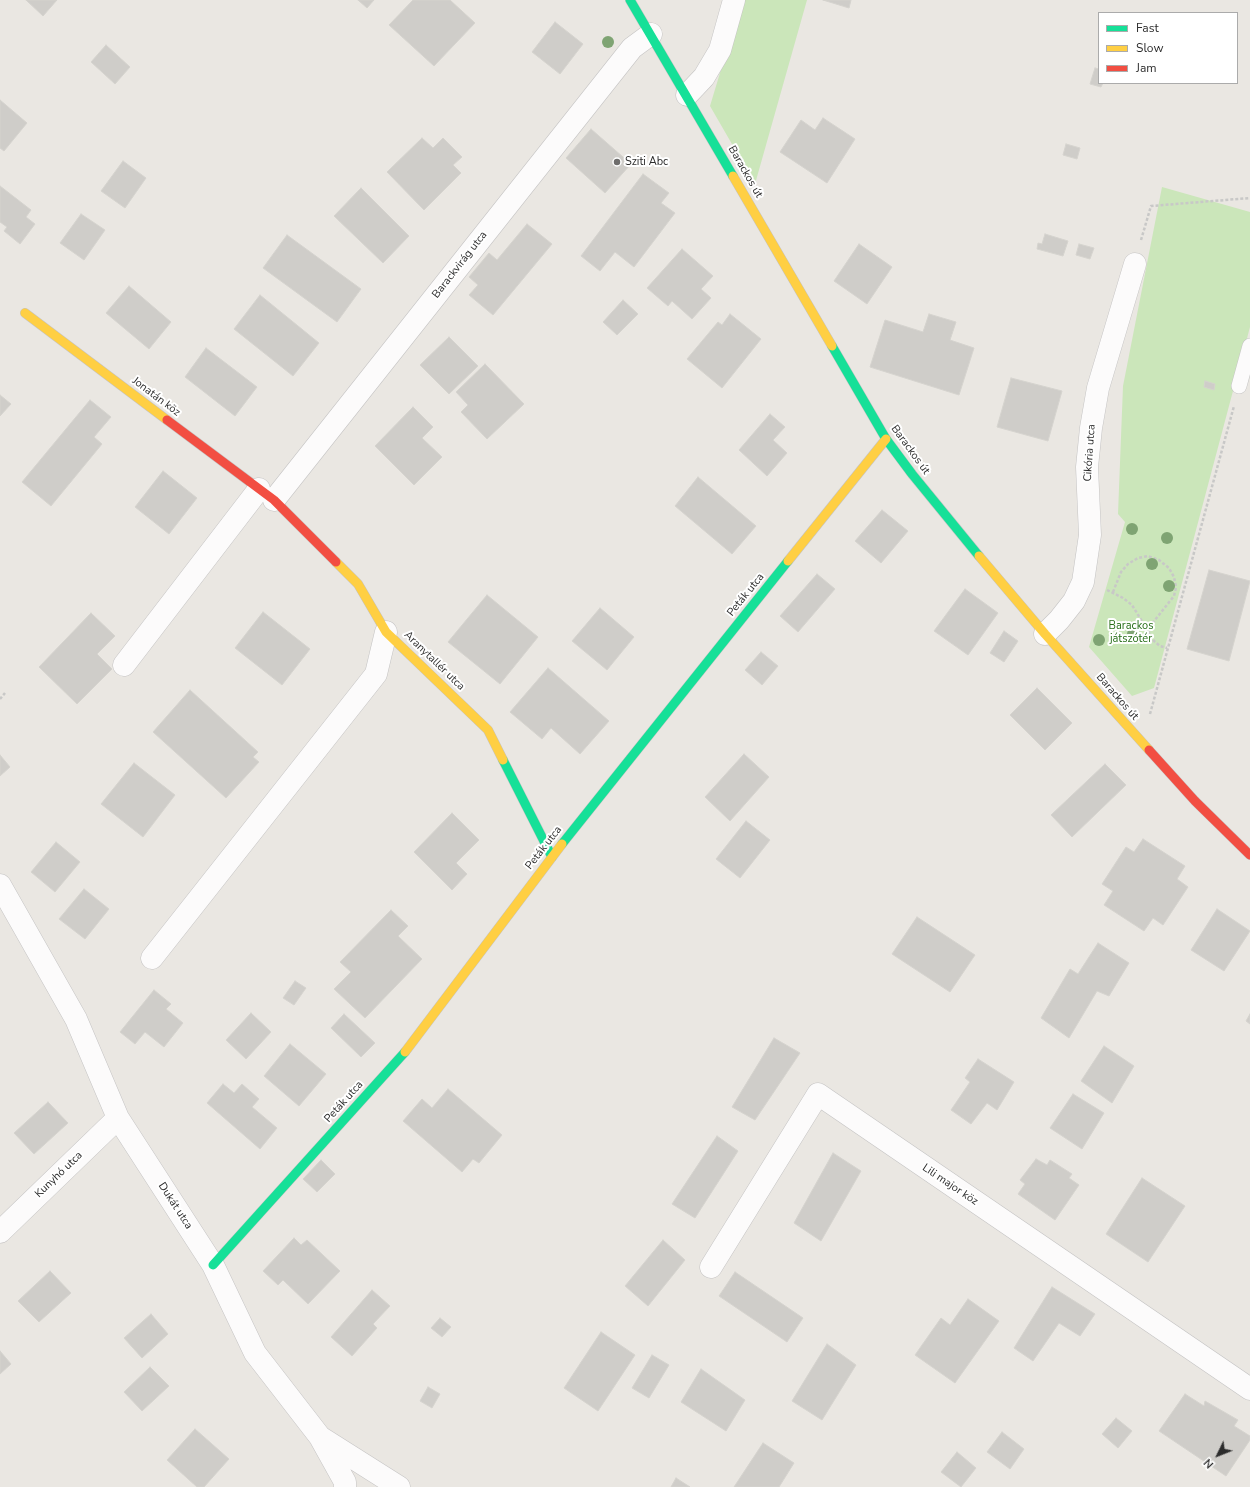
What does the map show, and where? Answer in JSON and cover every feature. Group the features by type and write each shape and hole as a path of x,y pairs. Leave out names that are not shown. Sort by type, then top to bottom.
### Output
{"street":[{"name":"Barackos út","path":"630,0 886,439 953,525 1045,634 1195,801 1250,855"},
{"path":"686,95 704,77 720,50 734,0"},
{"name":"Barackvirág utca","path":"124,665 632,48 650,34"},
{"name":"Cikória utca","path":"1045,634 1074,602 1083,582 1090,535 1087,467 1090,428 1098,388 1134,264"},
{"name":"Jonatán köz","path":"24,313 266,494"},
{"name":"Peták utca","path":"213,1265 404,1054 552,858 886,439"},
{"name":"Aranytallér utca","path":"266,494 358,584 386,632 488,730 552,858"},
{"path":"152,958 376,674 386,632"},
{"name":"Dukát utca","path":"0,885 76,1019 118,1118 213,1265 255,1353 320,1437 399,1487"},
{"name":"Lili major köz","path":"711,1267 818,1094 1250,1389"},
{"name":"Kunyhó utca","path":"0,1232 118,1118"},
{"path":"320,1437 345,1482 345,1487"}],"lane":[{"path":"1239,386 1250,346"}],"path":[{"path":"1134,264 1151,206 1250,198"},
{"path":"1142,743 1239,386"},
{"path":"1113,592 1121,572 1128,564 1138,558 1148,556 1159,560 1169,568 1174,577 1176,588 1174,596 1147,630"},
{"path":"1106,589 1123,598 1132,605 1154,641 1160,646 1167,648"},
{"path":"0,699 5,693"}],"green space":[{"path":"742,0 807,0 755,184 710,106"},
{"name":"Barackos játszótér","path":"1162,187 1250,212 1250,327 1154,688 1132,696 1089,647 1125,522 1118,514 1123,386"}],"building":[{"path":"26,0 57,0 43,16"},
{"path":"358,0 374,0 367,8"},
{"path":"413,0 450,0 475,23 434,66 389,25"},
{"path":"823,0 851,0 849,8"},
{"path":"555,22 583,44 560,74 532,52"},
{"path":"106,45 130,67 115,84 91,62"},
{"path":"1095,68 1098,69 1098,84 1102,84 1101,87 1090,84"},
{"path":"0,100 27,123 4,151 0,148"},
{"path":"823,118 855,139 827,183 780,152 801,120 815,130"},
{"path":"591,129 631,164 605,193 566,158"},
{"path":"422,138 433,148 443,138 462,157 453,165 461,173 424,210 387,172"},
{"path":"1066,144 1080,148 1077,159 1063,155"},
{"path":"123,161 146,178 125,208 101,191"},
{"path":"643,174 669,193 661,203 675,213 634,267 615,252 600,271 581,256"},
{"path":"0,186 31,210 26,217 35,224 20,244 4,231 7,227 0,222"},
{"path":"361,188 409,236 383,263 334,216"},
{"path":"81,214 105,230 84,260 60,243"},
{"path":"527,224 552,244 493,315 469,295 478,285 469,277 489,253 497,260"},
{"path":"1045,234 1068,241 1063,256 1037,249 1038,243 1042,244"},
{"path":"287,235 361,289 337,322 263,268"},
{"path":"859,244 892,267 867,304 834,281"},
{"path":"1079,244 1094,248 1090,259 1076,255"},
{"path":"682,249 713,276 701,289 711,298 692,319 672,301 668,306 647,288"},
{"path":"129,286 171,322 149,349 106,313"},
{"path":"260,295 319,343 293,376 234,329"},
{"path":"623,300 638,314 617,335 603,322"},
{"path":"730,314 761,339 722,388 687,359 718,322 722,325"},
{"path":"929,314 956,322 950,340 974,348 959,395 870,367 885,320 923,332"},
{"path":"449,337 478,366 449,394 420,365"},
{"path":"206,348 257,387 235,416 185,377"},
{"path":"485,364 524,404 487,439 461,412 468,405 456,392"},
{"path":"1011,378 1062,391 1048,441 997,427"},
{"path":"1205,381 1215,384 1214,390 1204,387"},
{"path":"0,395 11,404 0,416"},
{"path":"90,400 111,417 94,437 102,444 51,506 22,482"},
{"path":"413,407 433,427 422,438 442,457 414,485 375,446"},
{"path":"770,414 785,427 773,440 787,453 767,476 739,450"},
{"path":"163,471 197,498 169,534 135,507"},
{"path":"698,477 756,526 732,554 675,506"},
{"path":"882,510 908,531 881,563 855,541"},
{"path":"1209,570 1250,581 1229,661 1187,649"},
{"path":"817,574 835,589 798,632 780,616"},
{"path":"965,589 998,613 968,655 934,631"},
{"path":"487,595 538,637 500,684 448,642"},
{"path":"600,608 634,637 607,670 572,641"},
{"path":"263,612 310,649 282,685 235,648"},
{"path":"91,613 115,636 97,654 112,669 77,704 39,667"},
{"path":"1004,631 1018,641 1004,662 990,653"},
{"path":"761,652 778,666 762,685 745,670"},
{"path":"548,668 609,721 580,754 551,728 542,739 510,712"},
{"path":"1037,688 1072,723 1045,750 1010,715"},
{"path":"190,690 258,752 253,757 259,762 226,798 153,732"},
{"path":"744,754 769,777 730,821 705,797"},
{"path":"0,755 10,767 0,776"},
{"path":"134,763 175,795 143,837 101,804"},
{"path":"1105,764 1126,785 1072,837 1051,815"},
{"path":"452,813 479,840 456,863 467,874 452,890 414,852"},
{"path":"746,821 770,840 740,878 716,859"},
{"path":"1143,839 1185,866 1177,879 1188,887 1163,925 1153,918 1144,931 1104,905 1113,891 1102,884 1126,847 1134,852"},
{"path":"56,842 80,862 55,892 31,872"},
{"path":"84,889 109,909 85,939 59,919"},
{"path":"1217,909 1250,931 1224,971 1191,950"},
{"path":"391,910 408,926 398,936 422,959 365,1018 334,989 351,972 340,962"},
{"path":"917,917 975,955 950,992 892,954"},
{"path":"1098,943 1129,963 1109,996 1097,991 1069,1038 1041,1018 1070,969 1078,974"},
{"path":"295,981 306,988 294,1005 283,998"},
{"path":"154,990 171,1004 166,1009 183,1023 164,1047 145,1032 135,1044 120,1032"},
{"path":"251,1013 271,1032 246,1059 226,1040"},
{"path":"344,1014 375,1043 361,1057 331,1028"},
{"path":"1250,1014 1250,1024 1246,1021"},
{"path":"774,1038 800,1053 755,1120 732,1107"},
{"path":"290,1044 326,1074 299,1106 264,1076"},
{"path":"1104,1046 1134,1066 1112,1103 1081,1081"},
{"path":"978,1059 1014,1082 997,1110 987,1103 971,1124 951,1110 970,1082 965,1078"},
{"path":"223,1084 234,1093 242,1084 259,1099 252,1107 277,1128 260,1149 207,1103"},
{"path":"448,1089 502,1135 479,1163 473,1159 462,1172 403,1121 422,1099 432,1108"},
{"path":"1073,1094 1104,1113 1082,1149 1050,1128"},
{"path":"48,1102 68,1123 34,1154 14,1133"},
{"path":"717,1136 738,1151 695,1218 672,1204"},
{"path":"833,1153 861,1171 821,1241 794,1223"},
{"path":"1036,1159 1047,1165 1050,1160 1072,1174 1069,1178 1079,1185 1055,1220 1018,1194 1025,1184 1020,1180"},
{"path":"321,1160 335,1174 317,1192 303,1179"},
{"path":"1142,1178 1185,1206 1148,1262 1106,1234"},
{"path":"294,1238 301,1245 307,1240 340,1271 308,1304 283,1280 278,1285 263,1271"},
{"path":"663,1240 685,1260 648,1306 625,1286"},
{"path":"50,1271 71,1293 39,1322 18,1301"},
{"path":"735,1272 803,1318 787,1342 719,1296"},
{"path":"1052,1287 1095,1314 1080,1336 1059,1323 1033,1361 1014,1348"},
{"path":"372,1290 390,1306 373,1324 377,1328 352,1356 331,1337"},
{"path":"968,1299 999,1321 955,1383 915,1355 941,1318 950,1325"},
{"path":"151,1314 168,1334 142,1358 124,1338"},
{"path":"440,1318 451,1327 442,1337 431,1328"},
{"path":"601,1332 635,1355 598,1411 564,1388"},
{"path":"827,1344 856,1365 822,1420 792,1401"},
{"path":"0,1351 11,1364 0,1374"},
{"path":"652,1355 669,1365 649,1398 632,1388"},
{"path":"150,1367 169,1386 142,1411 124,1392"},
{"path":"701,1369 745,1400 726,1431 681,1402"},
{"path":"428,1387 440,1394 432,1408 420,1401"},
{"path":"1185,1394 1204,1406 1205,1401 1238,1420 1234,1426 1250,1436 1250,1440 1226,1476 1159,1431"},
{"path":"1116,1418 1132,1431 1118,1448 1102,1434"},
{"path":"195,1429 229,1459 204,1487 197,1487 167,1460"},
{"path":"1002,1432 1024,1449 1010,1469 987,1452"},
{"path":"763,1443 794,1463 779,1487 734,1487"},
{"path":"957,1452 976,1468 961,1487 941,1472"},
{"path":"676,1478 690,1487 671,1487"}],"traffic: fast":[{"path":"630,0 733,176"},
{"path":"832,346 886,439 912,474 979,556"},
{"path":"562,844 788,561"},
{"path":"503,760 552,857"},
{"path":"213,1265 405,1052"}],"traffic: slow":[{"path":"733,176 832,346"},
{"path":"25,313 167,420"},
{"path":"788,561 886,439"},
{"path":"979,556 1045,634 1149,750"},
{"path":"336,562 358,584 386,632 488,730 503,760"},
{"path":"405,1052 562,844"}],"traffic: jam":[{"path":"167,420 274,500 336,562"},
{"path":"1149,750 1195,801 1250,855"}],"place":[{"name":"Sziti Abc","path":"617,162"}]}
